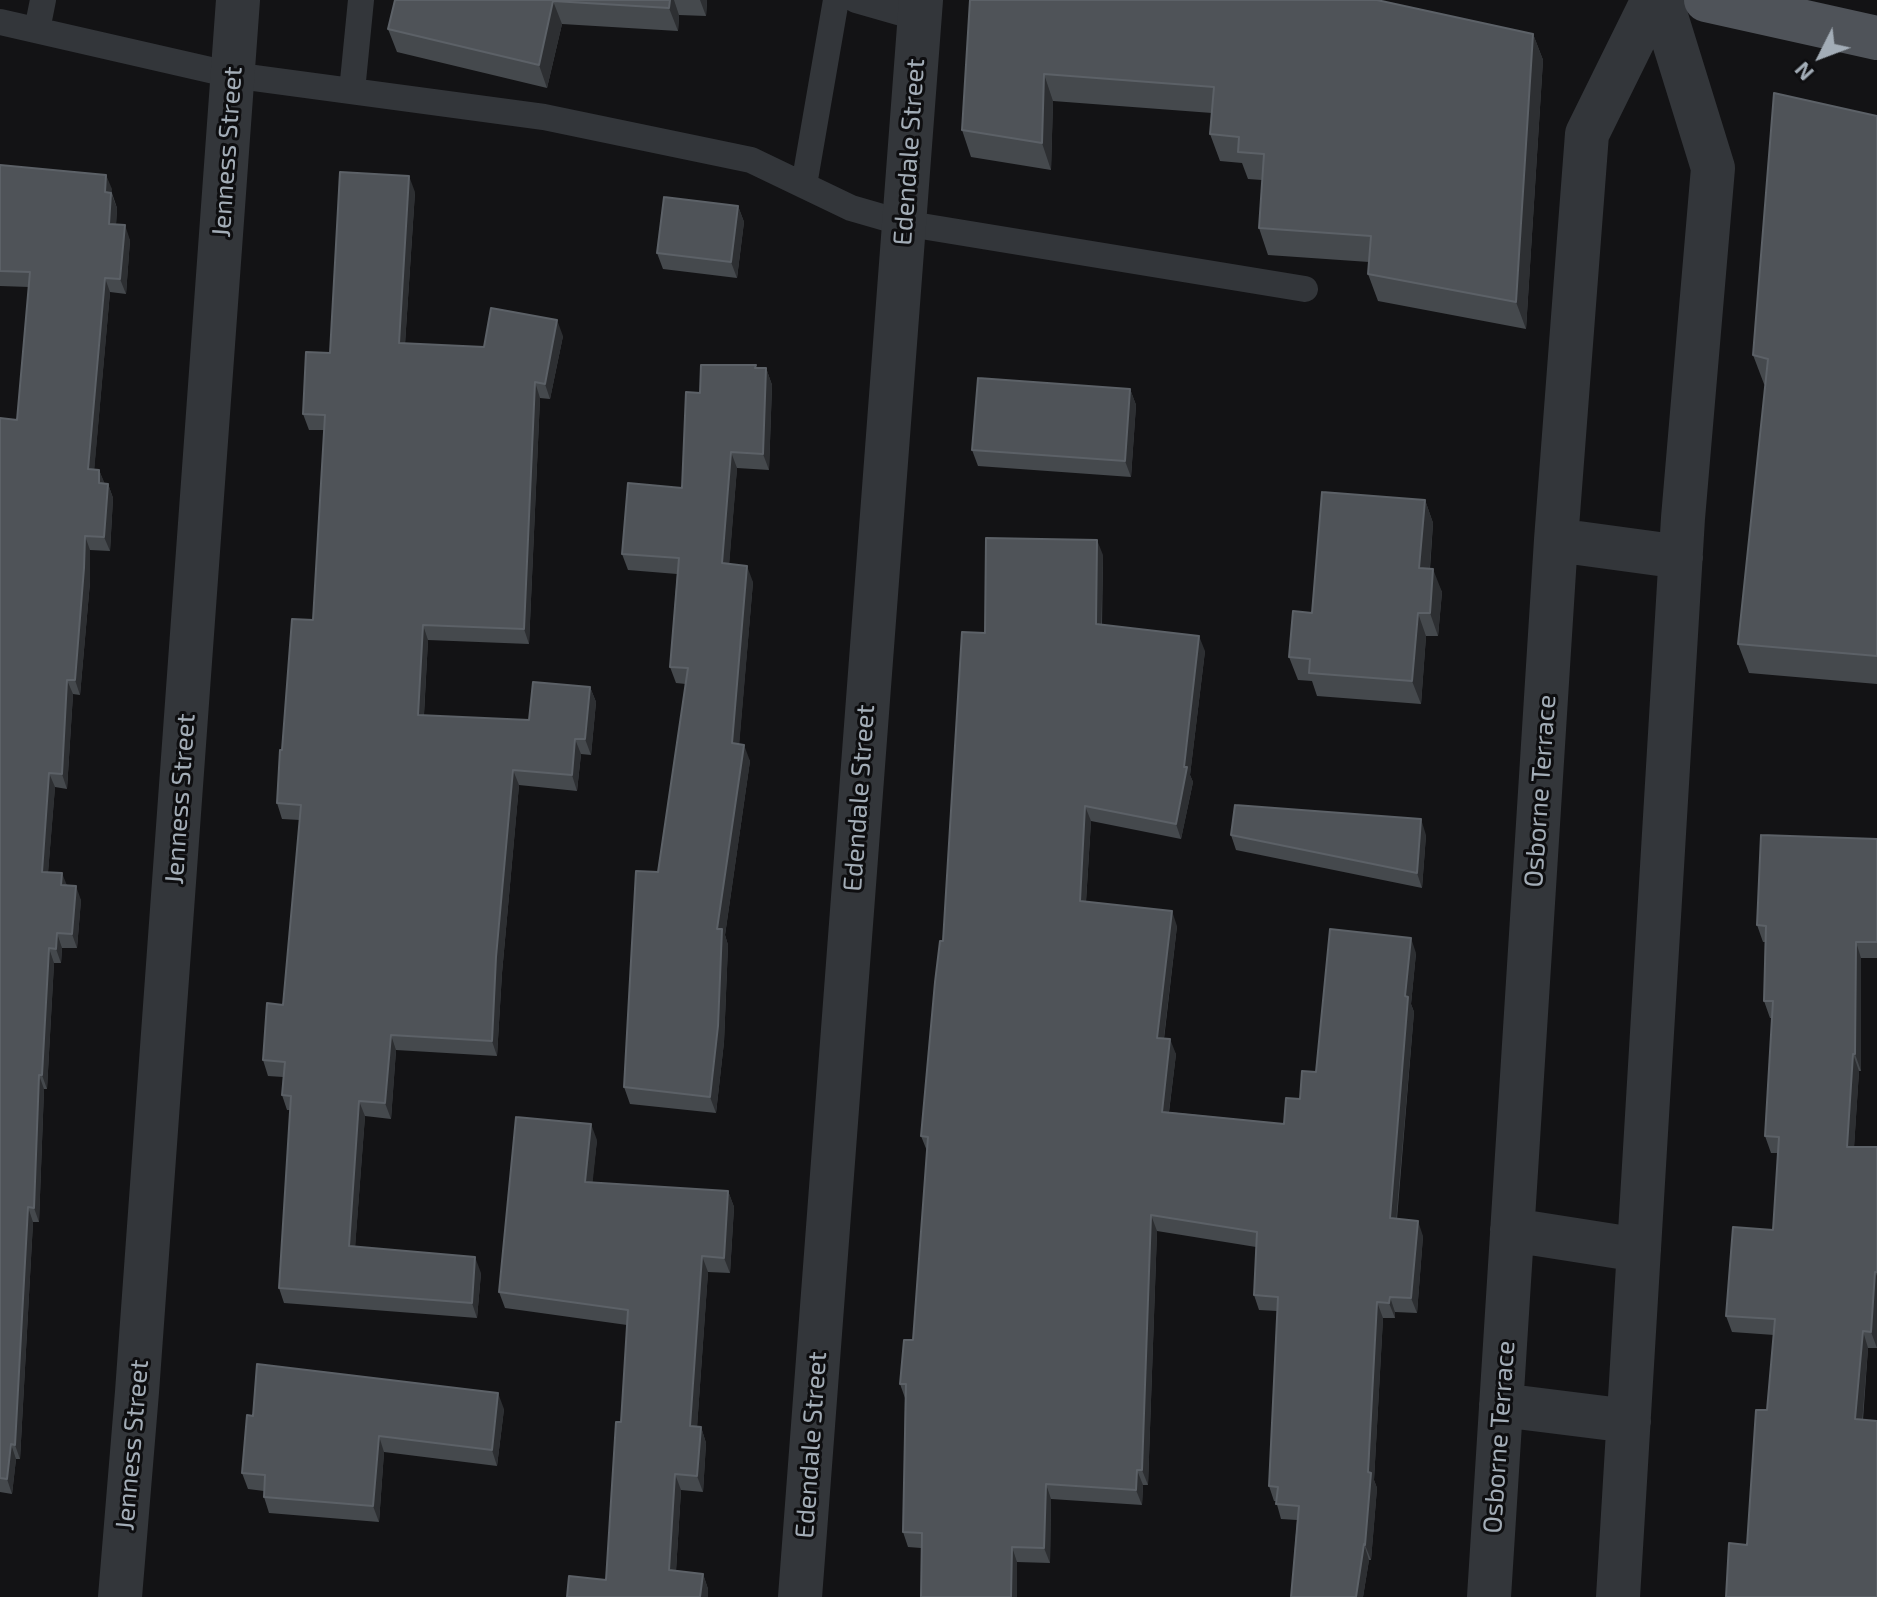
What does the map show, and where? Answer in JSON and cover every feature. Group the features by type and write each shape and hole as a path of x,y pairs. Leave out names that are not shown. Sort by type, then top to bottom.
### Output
{"main road":[{"path":"1706,0 1877,38"}],"street":[{"name":"Jenness Street","path":"120,1597 238,0"},
{"name":"Osborne Terrace","path":"1489,1597 1556,540 1587,134 1653,0"},
{"path":"1618,1597 1681,557 1713,168 1661,0"},
{"name":"Edendale Street","path":"800,1597 920,9"},
{"path":"1556,540 1681,557"},
{"path":"1512,1230 1639,1250"},
{"path":"1501,1405 1629,1421"}],"lane":[{"path":"37,30 43,0"},
{"path":"352,91 361,0"},
{"path":"804,185 836,0"},
{"path":"856,0 920,9"},
{"path":"0,22 232,75 544,117 751,160 851,208 903,223 1305,289"}],"building":[{"path":"395,0 670,0 669,8 553,1 539,65 388,29"},
{"path":"970,0 1377,0 1533,34 1516,302 1368,274 1371,236 1259,228 1264,154 1238,152 1239,137 1210,134 1214,87 1044,74 1042,143 962,130"},
{"path":"1774,93 1877,116 1877,656 1738,644 1768,359 1753,355"},
{"path":"0,165 106,175 105,192 111,193 109,224 125,225 120,279 105,278 88,469 99,470 99,483 108,484 104,537 85,536 75,680 67,680 62,774 49,773 42,872 62,873 61,885 76,886 72,934 57,933 56,949 49,948 42,1075 39,1075 34,1208 28,1207 15,1445 11,1444 7,1479 0,1478 0,418 17,420 30,272 0,271"},
{"path":"340,172 409,176 399,343 484,347 491,308 557,320 545,384 535,382 524,629 423,625 418,715 529,720 533,682 590,687 585,739 575,739 572,775 513,770 496,957 492,1041 391,1035 385,1103 359,1101 349,1246 475,1257 472,1303 279,1288 291,1096 282,1095 285,1062 263,1060 267,1003 283,1005 301,805 277,803 292,619 313,620 325,415 303,414 306,352 330,353"},
{"path":"664,197 738,206 731,262 657,253"},
{"path":"701,365 756,365 755,368 766,368 763,454 731,452 722,563 747,566 732,743 744,745 717,929 722,929 718,1026 710,1097 624,1087 636,871 658,872 688,668 670,667 679,558 622,554 628,483 682,488 686,392 700,393"},
{"path":"978,378 1130,389 1125,461 972,450"},
{"path":"1322,492 1425,500 1419,568 1433,569 1430,613 1418,613 1412,681 1309,673 1310,659 1289,657 1293,611 1312,613"},
{"path":"986,538 1097,540 1096,624 1199,636 1184,767 1187,767 1176,824 1085,806 1080,901 1172,911 1157,1038 1170,1039 1162,1112 1284,1124 1286,1098 1300,1099 1302,1071 1316,1072 1330,929 1411,938 1390,1218 1418,1221 1411,1298 1390,1297 1389,1303 1377,1302 1368,1472 1371,1473 1365,1545 1356,1597 1291,1597 1299,1506 1276,1504 1278,1487 1269,1486 1278,1297 1254,1295 1257,1232 1151,1215 1142,1470 1137,1470 1136,1490 1046,1484 1044,1548 1012,1547 1011,1597 921,1597 922,1533 903,1532 906,1384 900,1384 904,1340 913,1340 928,1137 921,1136 935,982 940,941 943,941 962,632 985,633"},
{"path":"1235,805 1421,819 1417,873 1231,835"},
{"path":"1761,835 1877,839 1877,942 1856,942 1855,1054 1847,1147 1877,1147 1877,1272 1871,1332 1863,1331 1855,1419 1877,1421 1877,1597 1726,1597 1729,1543 1747,1545 1756,1410 1767,1410 1775,1319 1726,1316 1733,1227 1773,1230 1779,1137 1765,1136 1773,1001 1764,1001 1766,926 1757,925"},
{"path":"516,1117 591,1124 585,1182 728,1191 724,1258 702,1256 690,1426 701,1427 697,1476 675,1474 669,1570 703,1574 700,1597 567,1597 569,1576 606,1580 616,1422 621,1422 628,1310 499,1292"},
{"path":"257,1364 498,1393 492,1450 379,1436 373,1506 264,1497 265,1475 242,1473 247,1415 253,1416"}]}
